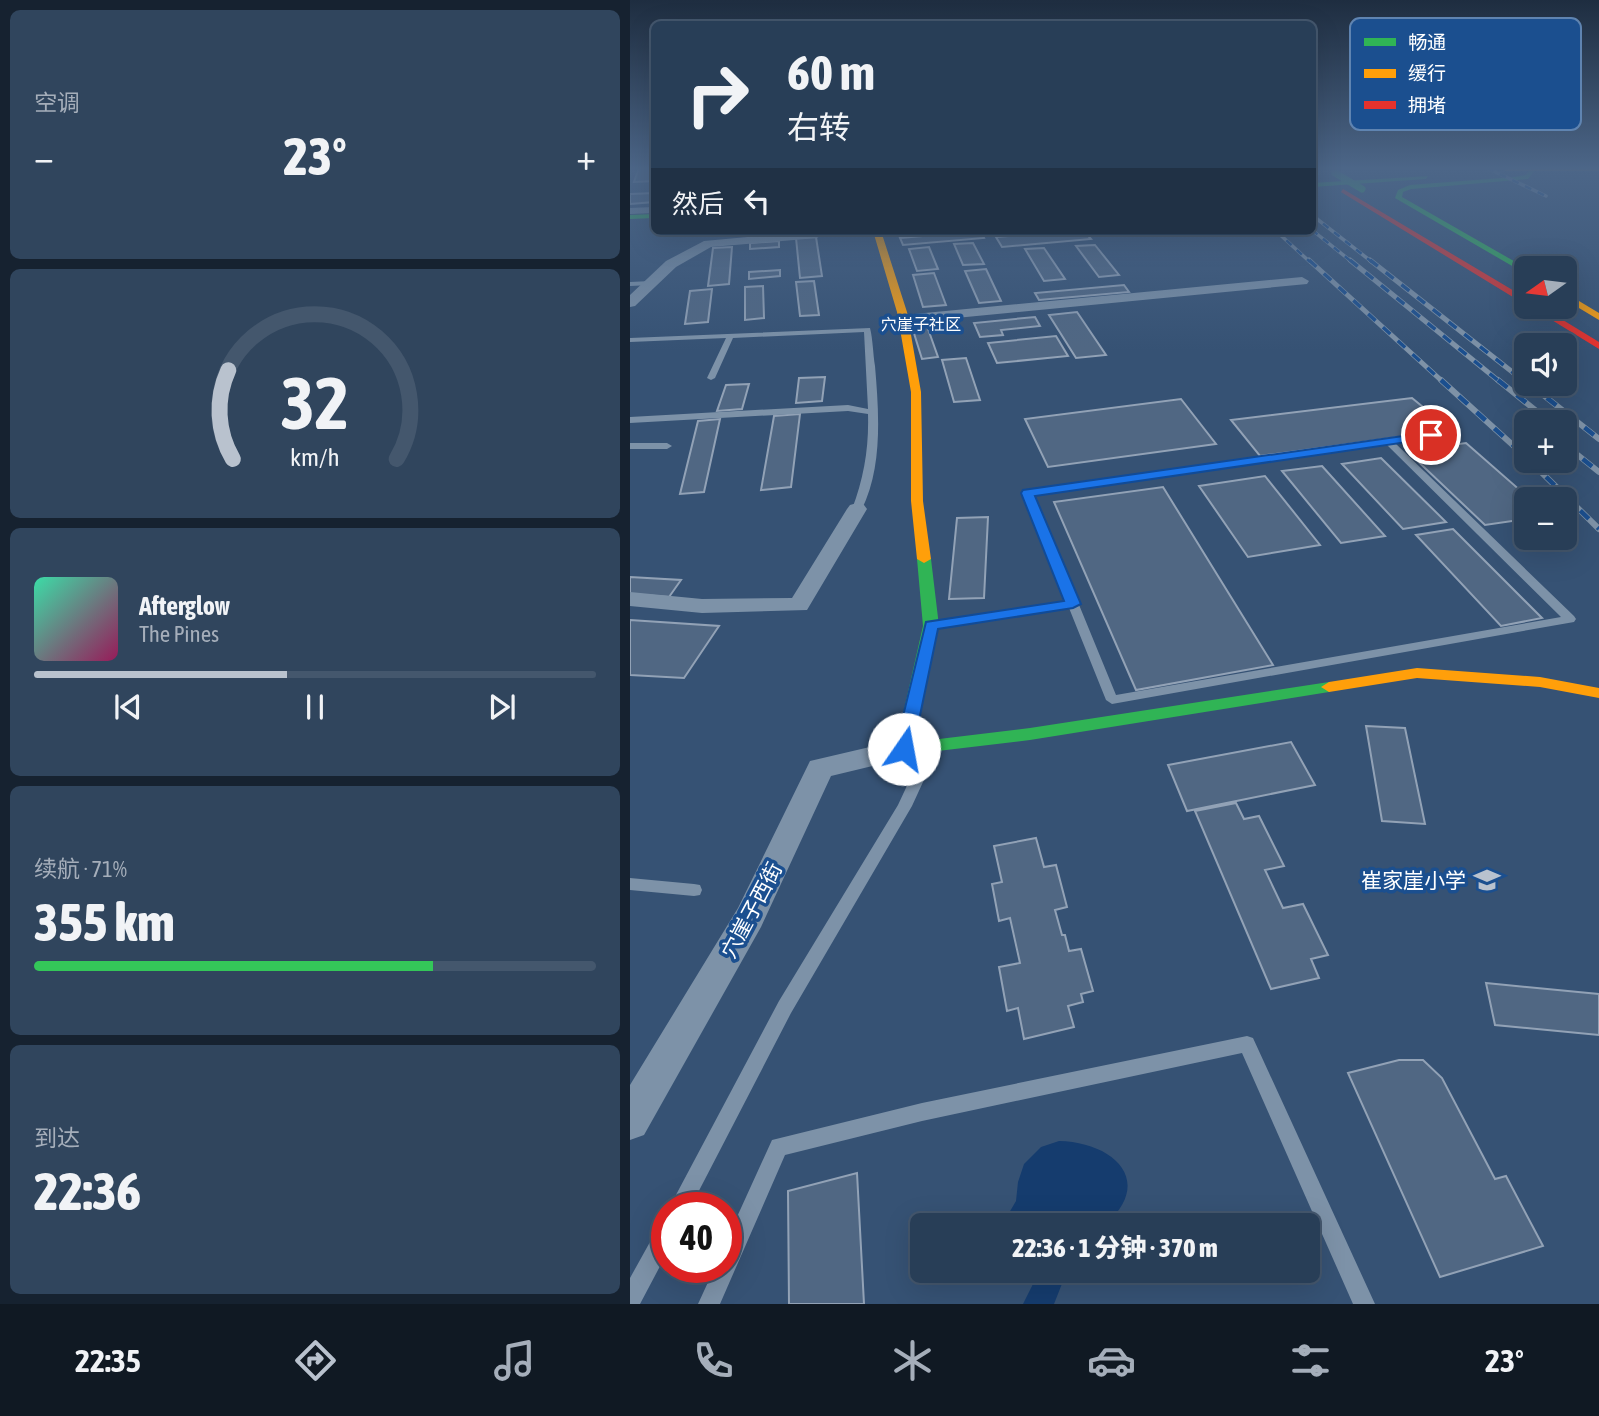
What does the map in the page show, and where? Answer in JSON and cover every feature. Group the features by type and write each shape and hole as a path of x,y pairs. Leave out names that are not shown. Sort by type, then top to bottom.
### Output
{"main road":[{"path":"1405,229 1514,295"},
{"path":"1431,229 1514,277"},
{"path":"1452,229 1514,264"},
{"path":"878,235 904,319 916,392 917,501 931,626 918,747 1030,734 1417,673 1541,682 1599,693"},
{"path":"1577,303 1599,317"},
{"path":"1577,313 1599,325"},
{"path":"1554,319 1599,346"}],"street":[{"path":"630,303 671,264 708,244 806,235"},
{"path":"904,319 1302,281"},
{"path":"630,599 702,606 799,606 858,509"},
{"name":"穴崖子西街","path":"630,1121 750,917 820,768 918,747"}],"lane":[{"path":"630,284 650,284"},
{"path":"630,340 867,330 873,412 866,492 858,509"},
{"path":"711,378 730,337"},
{"path":"630,420 848,408 873,412"},
{"path":"1388,441 1570,619 1112,700 1028,493 1388,441 1452,432"},
{"path":"630,446 667,446"},
{"path":"931,626 1073,604"},
{"path":"687,1192 785,1007 905,806 918,747"},
{"path":"630,884 694,890"},
{"path":"742,1230 779,1147 922,1112 1247,1044 1364,1304"},
{"path":"630,1300 651,1261"},
{"path":"709,1304 718,1283"}],"water":[{"path":"1059,1141 1078,1143 1096,1148 1110,1156 1121,1167 1127,1179 1127,1193 1120,1209 1116,1213 1009,1213 1016,1201 1024,1164 1041,1147"},
{"path":"1062,1283 1054,1304 1023,1304 1033,1284"}],"building":[{"path":"982,235 984,238 903,245 900,238"},
{"path":"1088,235 1091,239 1002,247 996,237"},
{"path":"816,237 822,276 800,278 796,238"},
{"path":"779,241 779,247 750,249 750,243"},
{"path":"973,243 984,264 963,265 954,244"},
{"path":"1095,245 1119,275 1099,277 1076,246"},
{"path":"732,247 729,284 708,286 713,248"},
{"path":"929,247 938,269 917,271 909,249"},
{"path":"1044,248 1065,279 1044,281 1025,249"},
{"path":"986,269 1001,301 979,303 965,271"},
{"path":"780,270 780,276 749,279 749,272"},
{"path":"934,273 946,305 923,307 913,275"},
{"path":"814,281 819,315 800,316 796,282"},
{"path":"1124,285 1129,292 1039,300 1035,293"},
{"path":"763,286 764,318 745,320 745,287"},
{"path":"712,289 708,322 685,324 690,291"},
{"path":"1077,312 1106,355 1076,358 1049,315"},
{"path":"1035,317 1040,326 1001,330 1003,335 980,337 974,323"},
{"path":"927,326 938,357 922,359 912,327"},
{"path":"1056,336 1068,356 997,363 988,343"},
{"path":"966,358 980,400 954,402 942,360"},
{"path":"825,377 822,401 796,403 799,378"},
{"path":"749,384 742,409 717,411 726,385"},
{"path":"1412,398 1451,430 1260,456 1231,420"},
{"path":"1181,399 1216,444 1048,467 1025,419"},
{"path":"800,414 791,487 761,490 774,416"},
{"path":"720,419 704,492 680,494 698,421"},
{"path":"1466,443 1516,487 1514,487 1514,521 1485,525 1407,451"},
{"path":"1381,458 1446,522 1403,529 1342,464"},
{"path":"1322,466 1385,536 1341,543 1282,471"},
{"path":"1265,476 1320,545 1248,557 1199,486"},
{"path":"1163,487 1273,665 1136,690 1054,502"},
{"path":"988,517 984,598 949,599 957,518"},
{"path":"1453,529 1542,618 1501,626 1416,535"},
{"path":"630,577 681,580 669,597 630,594"},
{"path":"630,620 719,626 684,678 630,675"},
{"path":"1366,726 1405,728 1425,824 1382,821"},
{"path":"1291,742 1315,785 1187,811 1168,765"},
{"path":"1236,803 1244,819 1259,816 1284,866 1265,870 1283,908 1303,904 1328,955 1311,959 1319,978 1271,989 1195,811"},
{"path":"1036,838 1044,867 1056,865 1067,907 1055,910 1062,935 1065,935 1069,951 1081,949 1093,991 1081,994 1083,1002 1068,1006 1074,1027 1024,1039 1018,1008 1007,1011 999,967 1020,963 1010,918 999,921 992,884 1002,882 994,846"},
{"path":"1486,983 1599,994 1599,1035 1495,1025"},
{"path":"1399,1060 1423,1060 1442,1078 1495,1179 1506,1176 1543,1246 1440,1277 1348,1073"},
{"path":"857,1173 864,1304 789,1304 788,1191"}],"railway":[{"path":"1330,229 1372,262"},
{"path":"1316,233 1352,262"},
{"path":"1280,235 1310,262"},
{"path":"1309,260 1443,382"},
{"path":"1350,260 1500,382"},
{"path":"1370,260 1514,373"},
{"path":"1441,380 1514,446"},
{"path":"1498,380 1535,410"},
{"path":"1544,396 1599,439"},
{"path":"1577,454 1599,472"},
{"path":"1542,473 1599,529"}],"traffic: fast":[{"path":"1452,229 1514,264"},
{"path":"924,559 931,626 904,749 1030,734 1329,687"}],"traffic: slow":[{"path":"878,235 902,312 916,392 917,501 924,559"},
{"path":"1577,303 1599,317"},
{"path":"1329,687 1417,673 1540,682 1599,693"}],"traffic: jam":[{"path":"1405,229 1514,295"},
{"path":"1554,319 1599,346"}],"place":[{"name":"崔家崖小学","path":"1487,880"}],"district":[{"name":"穴崖子社区","path":"921,324"}],"route":[{"path":"904,749 931,626 1073,604 1028,493 1431,435"}]}
